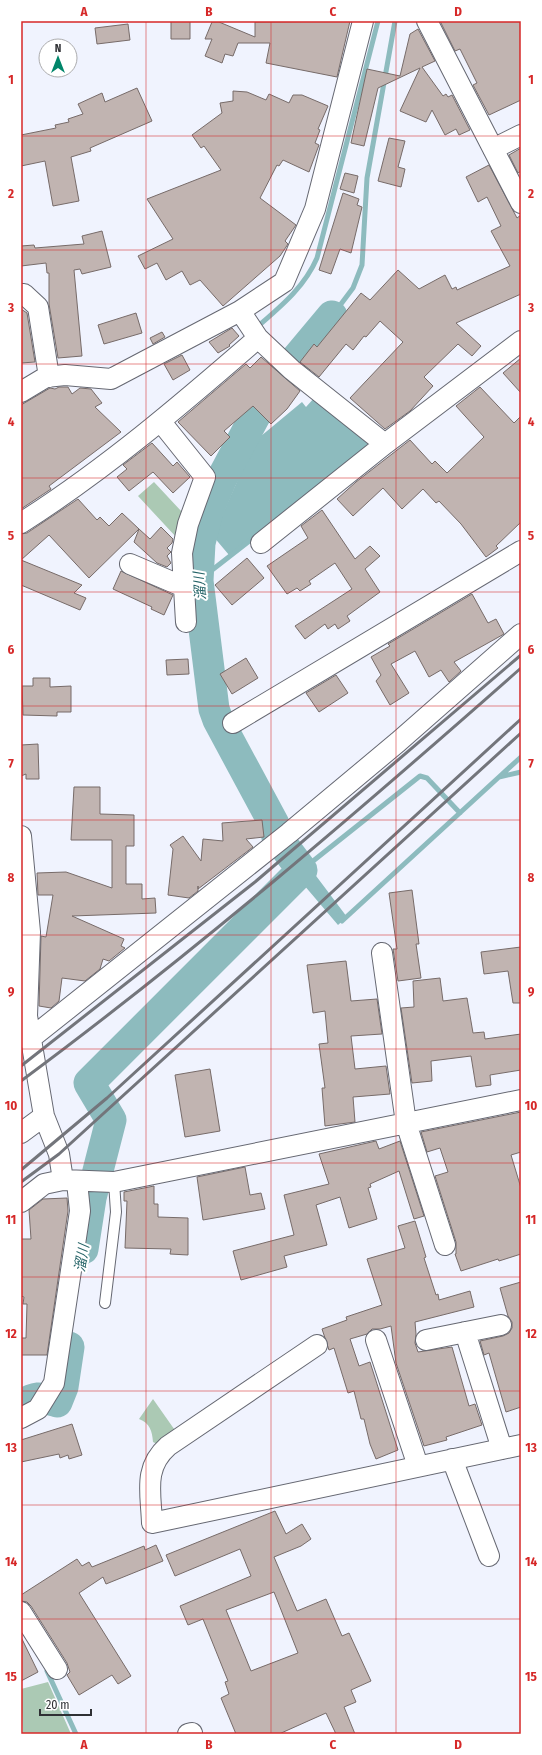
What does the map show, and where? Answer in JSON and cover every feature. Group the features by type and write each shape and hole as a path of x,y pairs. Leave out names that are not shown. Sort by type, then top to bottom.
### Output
{"street":[{"path":"21,392 49,377 65,375 111,379 244,316 284,282 315,210 363,21"},
{"path":"427,21 521,203"},
{"path":"493,149 521,135"},
{"path":"21,294 24,294 38,307 49,377"},
{"path":"244,316 258,338 292,370 385,444"},
{"path":"21,523 70,490 161,422 258,338"},
{"path":"261,543 385,444 521,341"},
{"path":"161,422 205,477 188,524 184,546 186,622"},
{"path":"233,723 521,551"},
{"path":"130,564 184,587"},
{"path":"30,1040 289,833 404,737 521,634"},
{"path":"21,836 30,932 27,1016 44,1116 60,1154 88,1182"},
{"path":"382,953 406,1123 445,1245"},
{"path":"21,1202 44,1184 88,1182 406,1123 521,1100"},
{"path":"21,1133 44,1116"},
{"path":"35,1407 54,1383 80,1211 88,1182"},
{"path":"426,1340 501,1324"},
{"path":"465,1332 502,1448"},
{"path":"376,1340 418,1466"},
{"path":"317,1346 168,1446 158,1456 151,1471 152,1523 521,1445"},
{"path":"452,1459 489,1556"},
{"path":"21,1612 57,1669"}],"lane":[{"path":"88,1182 116,1212 105,1303"}],"shaded area":[{"path":"315,397 369,442 366,447 229,555 213,536 255,441 302,402 306,407"},
{"path":"154,482 182,512 177,538 138,496"},
{"path":"283,832 347,917 338,925 269,844"},
{"path":"153,1399 179,1436 163,1447 153,1442 150,1428 146,1423 139,1419"},
{"path":"48,1682 71,1734 23,1734 21,1689"}],"building":[{"path":"171,21 190,21 190,39 171,39"},
{"path":"350,21 337,77 266,63 270,43 238,43 233,56 225,54 222,63 205,56 212,39 205,39 212,22 219,22 255,37 255,22"},
{"path":"440,21 521,21 521,100 489,115 473,85 477,83 460,49 455,51"},
{"path":"128,24 130,40 97,44 95,28"},
{"path":"418,29 435,61 422,67 443,96 446,94 448,97 452,95 470,130 459,135 456,129 445,135 432,110 426,122 400,111 420,68 378,88 364,146 351,143 367,69 400,76 410,34"},
{"path":"137,88 152,121 90,148 91,151 71,157 79,201 53,206 45,161 21,166 21,135 56,128 55,125 69,122 68,119 83,114 78,104 102,93 105,102"},
{"path":"233,91 247,92 266,100 269,94 289,103 293,95 302,95 328,106 318,129 320,130 315,143 319,145 309,172 283,160 279,166 277,165 260,198 296,225 285,241 288,244 280,256 223,306 200,280 190,285 182,271 166,280 157,263 145,269 138,256 173,239 147,199 221,170 204,146 201,148 192,135 222,113 220,103 233,101"},
{"path":"389,138 405,141 398,167 405,169 401,187 378,181"},
{"path":"521,148 521,171 518,173 509,155"},
{"path":"489,165 517,218 521,215 521,294 456,323 481,346 472,356 458,344 424,377 433,386 410,411 385,429 350,398 403,342 380,321 366,337 364,336 353,350 346,344 319,377 300,362 314,344 317,347 361,293 370,300 398,270 419,289 445,275 452,289 456,287 457,290 510,266 491,231 501,226 487,197 478,202 466,177"},
{"path":"345,173 358,176 354,193 340,189"},
{"path":"343,193 359,199 357,205 362,207 351,253 340,249 331,274 319,270"},
{"path":"102,231 111,267 82,274 80,269 74,270 82,356 58,358 49,304 49,273 47,273 46,263 21,266 21,246 34,245 35,248 84,244 82,236"},
{"path":"21,309 27,313 35,362 21,363"},
{"path":"136,313 142,333 104,344 98,325"},
{"path":"232,328 239,336 229,345 230,346 218,353 209,342"},
{"path":"162,332 165,337 153,344 150,338"},
{"path":"182,355 190,370 173,380 164,364"},
{"path":"261,357 300,391 287,409 271,424 253,406 224,431 230,437 211,456 178,422 246,364 250,368"},
{"path":"521,358 521,393 503,373"},
{"path":"59,387 68,387 72,394 80,388 91,389 102,403 95,407 121,432 49,486 51,489 21,509 21,405 50,388 55,389"},
{"path":"480,387 514,423 521,416 521,522 496,546 498,548 486,557 461,524 439,501 436,503 423,489 402,509 383,488 353,516 337,499 356,482 410,440 432,464 435,461 447,473 484,437 456,406"},
{"path":"152,443 173,466 177,462 190,477 173,493 153,472 129,491 117,477 127,469 123,465"},
{"path":"78,499 97,520 100,517 109,526 122,513 139,529 89,578 49,535 21,560 21,534 27,533"},
{"path":"322,510 355,559 370,546 380,556 365,569 380,592 347,616 350,621 338,629 335,624 328,629 325,624 305,639 295,626 352,589 335,563 309,581 311,584 300,591 297,588 287,594 267,566 308,538 301,526"},
{"path":"161,527 173,539 172,543 167,548 171,552 167,556 171,563 167,567 157,563 134,542 139,529 150,539"},
{"path":"247,558 264,578 232,605 215,585"},
{"path":"21,560 82,585 74,593 86,598 80,610 21,585"},
{"path":"121,571 173,595 164,615 151,609 152,607 113,589"},
{"path":"472,594 488,623 496,619 504,634 454,662 461,671 449,682 441,670 429,677 415,651 391,664 409,693 390,705 376,681 381,675 371,657 390,646 388,644"},
{"path":"246,658 258,678 232,694 220,674"},
{"path":"188,659 189,674 167,675 166,660"},
{"path":"336,675 348,693 319,712 306,693"},
{"path":"33,678 50,678 50,687 71,686 71,712 57,712 57,716 23,715 22,686 33,686"},
{"path":"38,744 39,779 26,779 26,774 21,776 21,745"},
{"path":"74,787 100,787 100,814 134,815 134,846 126,846 126,884 142,884 142,899 155,898 156,913 72,916 124,939 121,946 125,948 109,961 103,959 100,969 85,981 62,978 59,1001 51,1008 39,1006 41,936 46,937 53,895 38,895 37,873 66,872 112,888 112,840 71,840"},
{"path":"262,820 264,837 246,839 253,847 198,889 198,891 189,898 168,895 173,849 170,845 183,836 201,861 203,839 223,841 222,823"},
{"path":"412,890 419,944 416,944 421,978 398,981 393,949 397,949 389,893"},
{"path":"521,947 521,1003 513,1003 508,971 484,974 481,952"},
{"path":"346,961 351,1001 377,999 382,1034 351,1036 355,1069 386,1066 390,1094 353,1097 355,1122 325,1126 322,1088 325,1088 319,1044 328,1043 325,1011 313,1013 307,965"},
{"path":"440,978 443,1001 467,998 473,1033 484,1032 485,1039 521,1034 521,1070 490,1075 491,1085 476,1087 471,1056 431,1061 432,1081 412,1083 401,1008 414,1007 413,981"},
{"path":"210,1069 220,1131 185,1137 175,1075"},
{"path":"521,1112 521,1152 511,1155 521,1188 521,1254 499,1261 498,1259 461,1271 455,1254 456,1242 435,1176 448,1172 440,1148 427,1152 421,1132"},
{"path":"376,1141 379,1149 400,1141 424,1216 414,1219 399,1171 370,1184 371,1187 368,1188 377,1219 349,1228 340,1197 316,1205 327,1245 284,1256 287,1267 241,1280 233,1251 294,1235 284,1195 329,1184 319,1154"},
{"path":"245,1167 250,1195 261,1193 265,1209 203,1220 197,1177"},
{"path":"154,1186 154,1204 158,1204 158,1217 188,1218 188,1255 170,1254 171,1249 125,1248 127,1201 124,1201 124,1192"},
{"path":"67,1198 68,1211 47,1355 21,1355 21,1338 26,1338 27,1304 23,1304 24,1297 21,1296 21,1239 31,1239 29,1210 43,1199"},
{"path":"415,1221 426,1257 424,1258 439,1300 470,1291 474,1307 415,1322 415,1343 418,1352 452,1347 469,1406 475,1404 482,1425 446,1437 447,1440 424,1446 396,1363 391,1326 380,1329 372,1329 367,1334 350,1339 359,1366 370,1362 398,1450 376,1459 370,1444 364,1419 361,1419 354,1391 348,1393 334,1348 329,1350 322,1329 347,1320 346,1317 382,1305 367,1259 405,1248 398,1226"},
{"path":"521,1282 521,1407 506,1412 489,1353 484,1355 480,1341 503,1336 509,1333 512,1328 512,1322 508,1316 500,1288"},
{"path":"72,1424 82,1455 69,1459 68,1455 60,1458 59,1454 21,1462 21,1440"},
{"path":"275,1511 286,1534 302,1524 311,1539 301,1546 274,1557 297,1611 326,1599 342,1636 349,1633 371,1681 351,1690 356,1702 344,1707 355,1734 336,1734 326,1713 279,1734 236,1734 221,1698 229,1694 225,1682 228,1681 203,1619 188,1625 180,1606 251,1576 240,1549 175,1576 166,1555","holes":["274,1592 298,1653 251,1671 226,1610"]},
{"path":"156,1545 163,1561 106,1584 103,1577 79,1593 131,1676 118,1684 112,1675 79,1695 67,1675 70,1672 67,1663 31,1606 27,1602 21,1601 21,1595 77,1559 82,1566 89,1562 92,1567 144,1546 145,1550"},
{"path":"21,1637 38,1672 21,1681"}],"waterway":[{"path":"256,328 282,305 298,288 312,269 317,258 378,21"},
{"path":"332,316 353,288 362,265 367,178 395,21"},
{"name":"溜川","path":"83,1249 91,1198 111,1120 89,1083 302,870 277,837 274,824 218,720 214,709 198,581 200,543 208,511 222,478 255,416 286,371 332,316"},
{"path":"198,581 257,535"},
{"path":"499,777 521,757"},
{"path":"338,916 342,921 499,777 521,772"},
{"path":"303,869 420,776 427,778 460,813"},
{"name":"溜川","path":"21,1405 35,1398 57,1402 63,1387 69,1347"},
{"path":"47,1671 76,1734"}],"railway":[{"path":"21,1066 255,882 521,655"},
{"path":"21,1081 150,982 276,880 521,668"},
{"path":"21,1170 107,1098 521,719"},
{"path":"21,1182 59,1154 521,733"}]}
